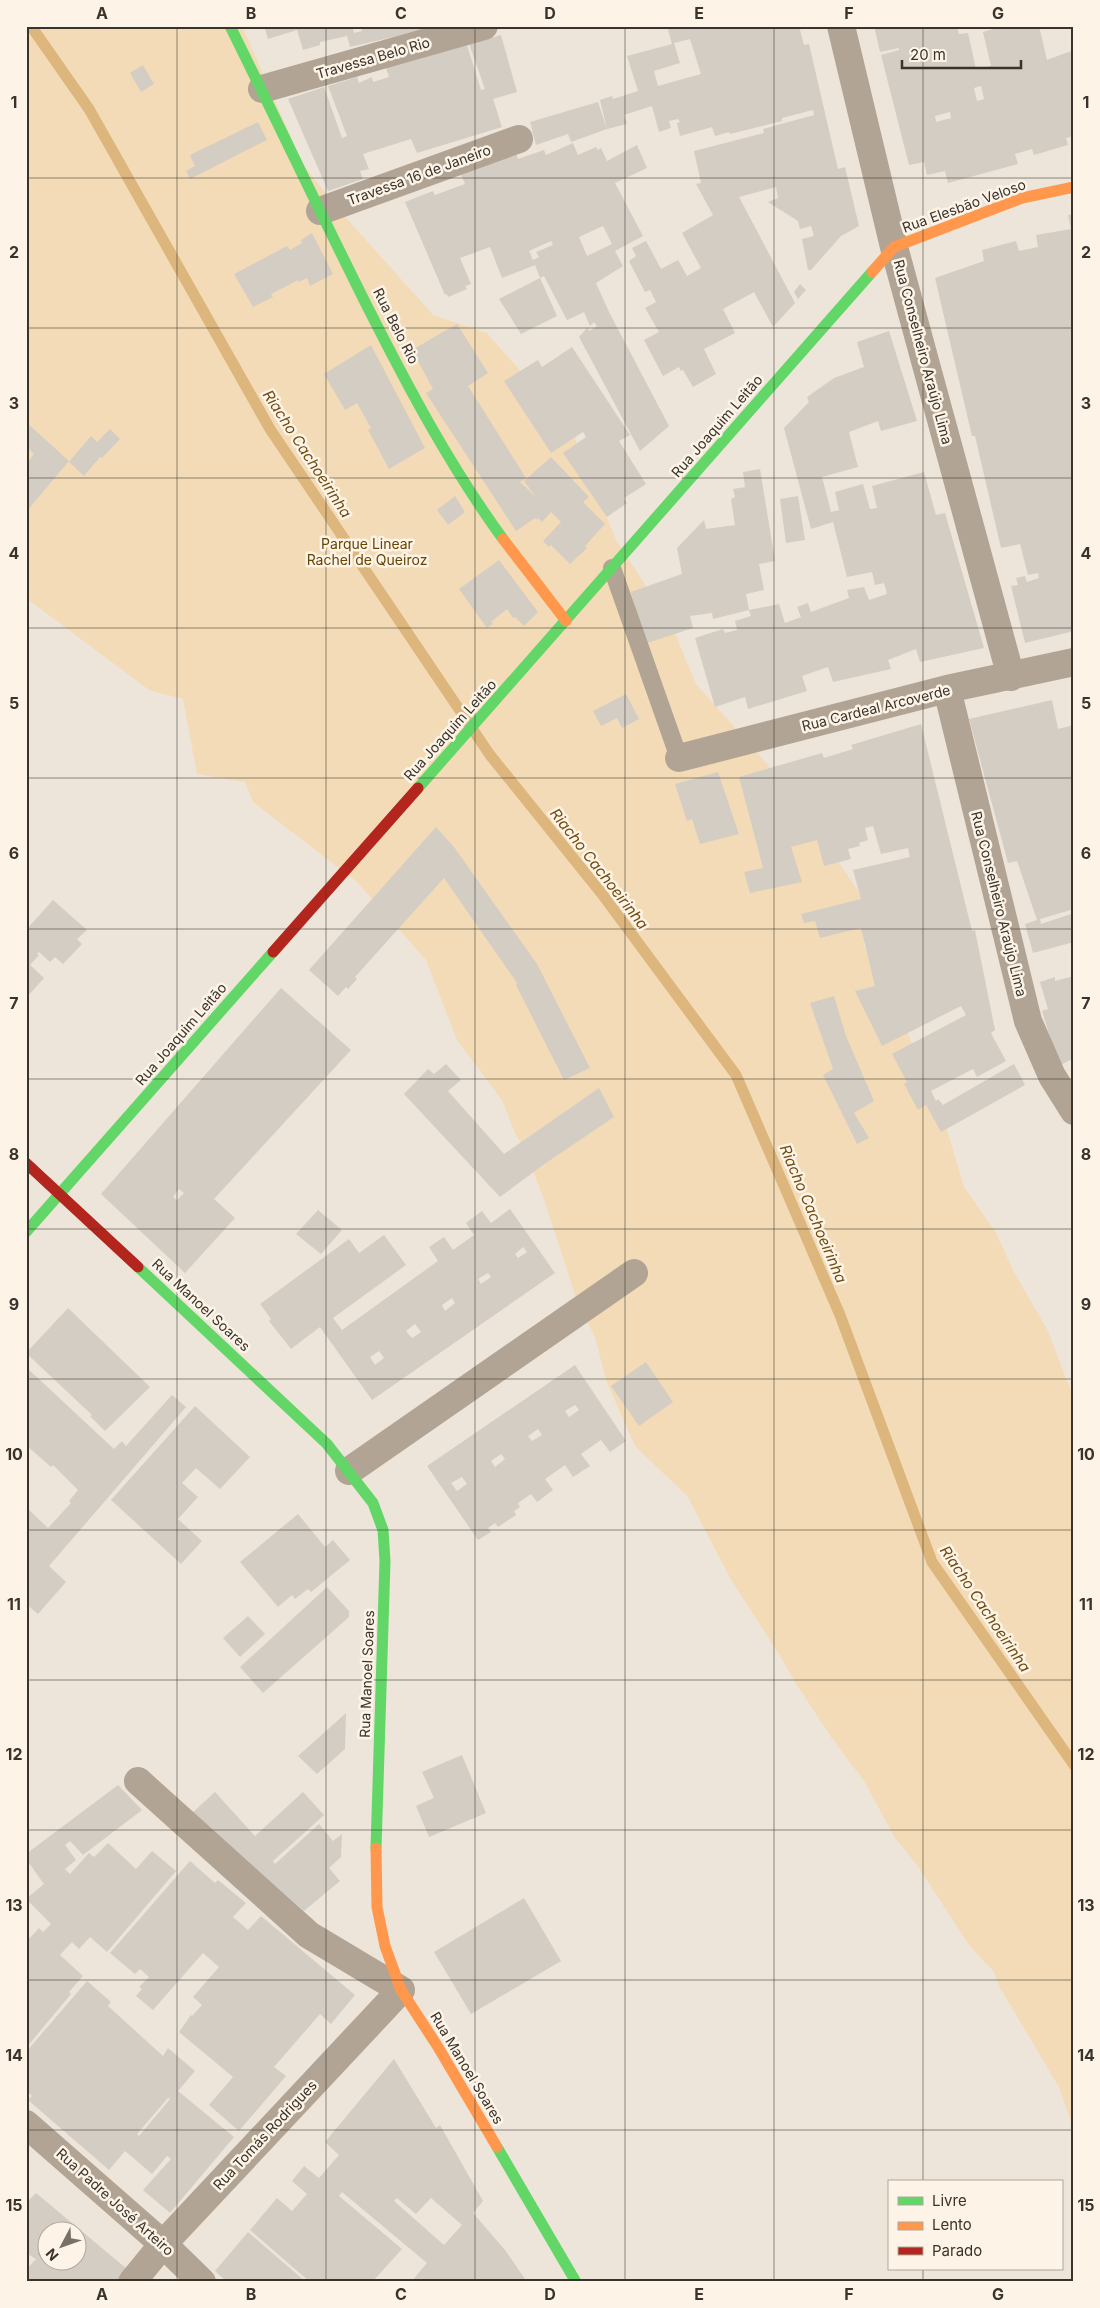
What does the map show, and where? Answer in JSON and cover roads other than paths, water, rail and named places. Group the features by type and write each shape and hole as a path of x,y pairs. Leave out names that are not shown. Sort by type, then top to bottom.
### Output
{"street":[{"name":"Rua Belo Rio","path":"230,26 320,211 432,430 525,571 566,621"},
{"name":"Travessa Belo Rio","path":"262,90 484,26"},
{"name":"Rua Conselheiro Araújo Lima","path":"841,26 894,247 1011,677"},
{"name":"Travessa 16 de Janeiro","path":"320,211 519,139"},
{"name":"Rua Elesbão Veloso","path":"894,247 1022,198 1074,187"},
{"name":"Rua Joaquim Leitão","path":"26,1232 533,659 894,247"},
{"name":"Rua Cardeal Arcoverde","path":"679,758 946,690 1074,662"},
{"name":"Rua Conselheiro Araújo Lima","path":"946,690 1028,1021 1052,1076 1074,1111"},
{"name":"Rua Manoel Soares","path":"26,1163 326,1444 373,1502 383,1530 385,1561 376,1836 377,1907 385,1946 401,1990 438,2048 576,2282"},
{"path":"349,1471 634,1273"},
{"path":"138,1781 309,1935 401,1990"},
{"name":"Rua Tomás Rodrigues","path":"132,2282 163,2244 401,1990"},
{"name":"Rua Padre José Arteiro","path":"26,2124 163,2244 202,2282"}],"lane":[{"path":"612,568 679,758"}],"waterway":[{"name":"Riacho Cachoeirinha","path":"31,26 89,109 270,429 490,755 602,894 736,1075 840,1315 932,1562 1074,1765"}],"park label":[{"name":"Parque Linear Rachel de Queiroz","path":"367,552"}]}
